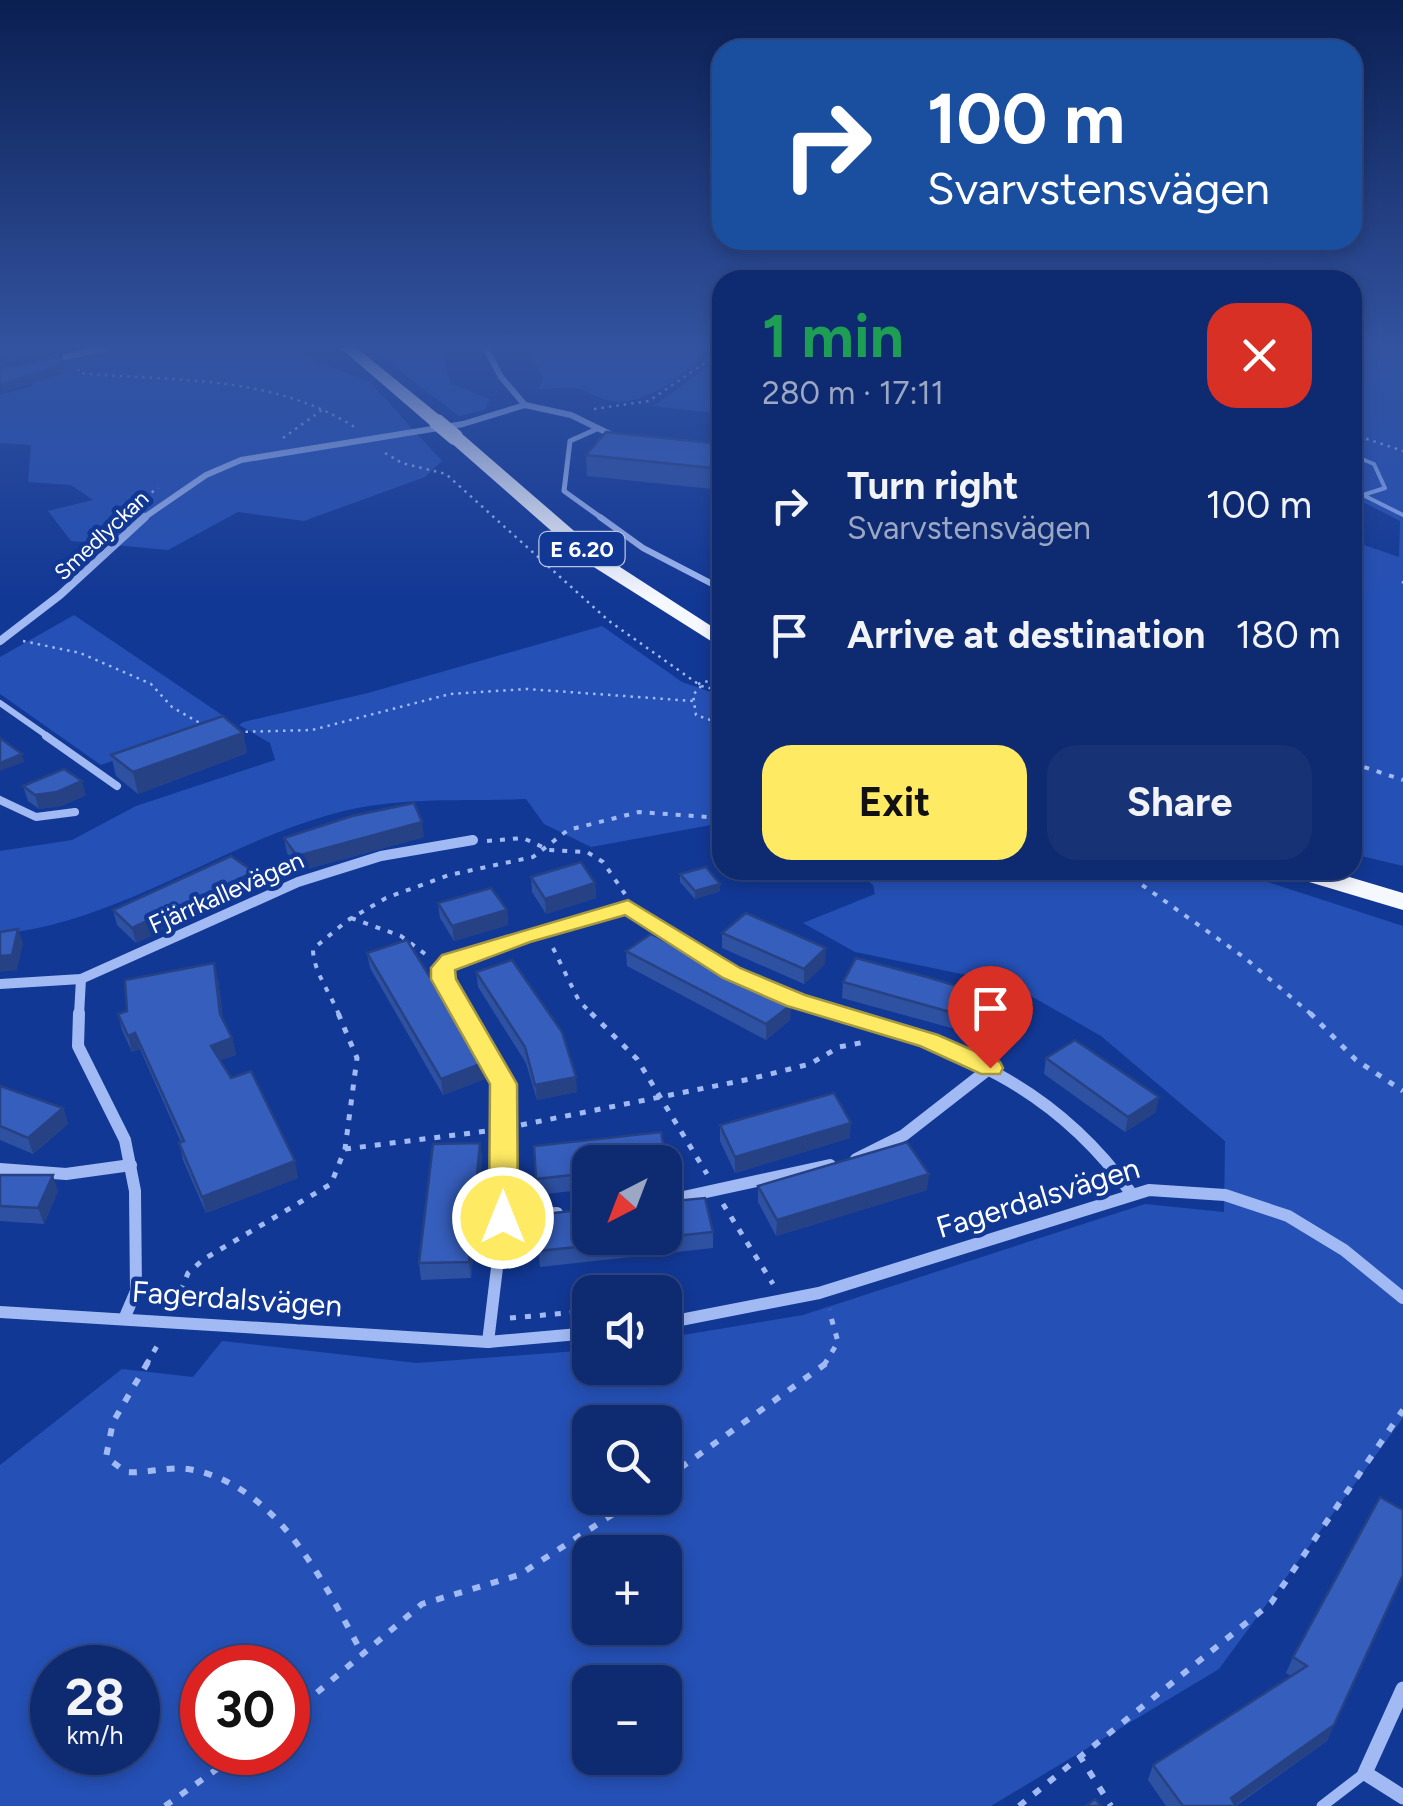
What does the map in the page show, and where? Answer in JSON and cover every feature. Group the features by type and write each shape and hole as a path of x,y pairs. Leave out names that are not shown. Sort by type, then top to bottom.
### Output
{"highway":[{"name":"E 6.20","path":"445,429 596,560 712,635"},
{"path":"1362,879 1403,889"},
{"path":"1331,880 1403,902"}],"street":[{"name":"Smedlyckan","path":"0,641 52,606 149,512 210,471 252,457 429,429"},
{"path":"602,429 633,443"},
{"name":"Fjärrkallevägen","path":"0,984 81,979 298,882 381,856 472,840"},
{"path":"488,1342 504,1215 504,1084 444,979 444,966 450,960 628,907 731,973 796,1000 896,1030 990,1068 1045,1102 1098,1145 1132,1193"},
{"path":"81,979 78,1046 125,1140 131,1165 138,1262 136,1291 124,1319"},
{"path":"682,1198 860,1158 904,1135 990,1068"},
{"path":"0,1169 38,1176 131,1165"},
{"name":"Fagerdalsvägen","path":"682,1320 818,1292 1132,1193 1200,1188 1245,1199 1315,1230 1349,1251 1403,1298"},
{"path":"504,1215 572,1213"},
{"name":"Fagerdalsvägen","path":"0,1312 488,1342 572,1334"},
{"path":"1403,1689 1365,1773 1403,1798"}],"lane":[{"path":"597,429 570,441 564,491 643,548 712,584"},
{"path":"614,436 628,433"},
{"path":"0,703 117,786"},
{"path":"0,800 18,812 44,820 75,812"},
{"path":"1322,1806 1365,1773"}],"path":[{"path":"290,443 275,444 295,429"},
{"path":"351,436 364,434 358,429"},
{"path":"1362,437 1403,451"},
{"path":"382,450 402,463 446,474 576,596 700,685 712,688"},
{"path":"52,580 118,516 164,485"},
{"path":"24,634 16,640 80,654 151,684 172,708 216,732"},
{"path":"712,681 700,685 692,695 696,715 712,721"},
{"path":"235,732 312,730 450,694 527,689 693,701"},
{"path":"1362,766 1403,780"},
{"path":"363,1655 320,1575 269,1514 229,1482 177,1468 129,1475 114,1470 106,1457 113,1422 168,1322 188,1273 204,1259 331,1184 346,1149 357,1058 312,956 326,936 377,899 470,869 528,859 549,850 558,834 639,812 712,817"},
{"path":"472,840 523,838 549,850 596,856 628,899 628,907"},
{"path":"1135,880 1245,958 1308,1011 1356,1060 1403,1091"},
{"path":"351,918 376,930 407,935 433,962 444,966"},
{"path":"545,930 579,1001 637,1060 773,1284"},
{"path":"346,1149 504,1129 810,1064 839,1047 891,1037 896,1030"},
{"path":"682,1467 830,1361 838,1349 839,1334 818,1292"},
{"path":"1019,1806 1272,1603 1403,1410"},
{"path":"310,1699 422,1604 438,1596 490,1587 519,1576 612,1515"},
{"path":"1079,1756 1112,1806"},
{"path":"165,1806 209,1775"}],"shaded area":[{"path":"0,429 413,429 442,461 425,477 304,521 238,512 168,550 71,541 48,511 93,500 71,485 28,482 31,445 0,443"},
{"path":"1362,429 1403,429 1403,866 1362,856 1362,544 1399,557 1400,521 1362,502"},
{"path":"74,615 228,719 101,765 0,694 0,657"},
{"path":"602,626 682,682 712,692 712,825 591,847 544,824 526,799 407,802 360,808 293,827 87,914 0,934 0,851 72,840 136,806 275,760 270,743 239,725 368,693"},
{"path":"867,880 1262,880 1403,926 1403,1418 1219,1669 991,1806 0,1806 0,1465 122,1369 193,1377 222,1341 417,1363 572,1351 572,1385 682,1385 682,1335 803,1315 1145,1204 1224,1212 1225,1141 1101,1036 1010,984 855,952 803,923 875,894"}],"building":[{"path":"606,432 712,443 712,468 586,455"},
{"path":"223,716 243,733 133,772 111,755"},
{"path":"0,738 22,754 0,763"},
{"path":"64,769 82,781 57,792 35,795 23,786"},
{"path":"414,803 422,822 297,856 284,838 352,816"},
{"path":"231,856 254,872 132,928 113,910"},
{"path":"581,862 595,883 545,899 531,877"},
{"path":"706,867 712,880 720,884 695,891 680,874"},
{"path":"491,888 507,910 452,926 438,903"},
{"path":"746,913 826,948 804,969 722,933"},
{"path":"18,929 12,955 0,956 0,932"},
{"path":"651,934 791,1005 766,1024 626,951"},
{"path":"407,940 483,1063 441,1079 367,953"},
{"path":"856,958 987,995 975,1019 843,982"},
{"path":"512,960 562,1032 576,1077 535,1085 525,1047 476,972"},
{"path":"214,963 220,1014 232,1038 211,1046 231,1078 251,1071 295,1161 202,1197 179,1143 184,1141 135,1033 128,1036 118,1014 127,1011 125,980"},
{"path":"1075,1040 1159,1097 1128,1117 1046,1058"},
{"path":"0,1086 63,1108 28,1138 0,1126"},
{"path":"834,1093 851,1123 735,1157 720,1125"},
{"path":"661,1132 663,1145 572,1145 572,1175 536,1179 534,1146"},
{"path":"907,1142 929,1174 777,1220 758,1186"},
{"path":"480,1143 469,1262 419,1263 433,1144"},
{"path":"0,1175 53,1175 38,1208 0,1206"},
{"path":"705,1198 713,1232 682,1235 682,1200"},
{"path":"572,1211 572,1247 538,1251 535,1215"},
{"path":"1380,1497 1403,1510 1403,1575 1334,1725 1231,1798 1236,1806 1183,1806 1153,1765 1307,1666 1293,1657"}],"waterway":[{"path":"1362,459 1374,464 1385,488 1363,495 1403,515"}],"route":[{"path":"503,1218 504,1084 444,979 442,968 450,960 522,937 628,907 731,973 796,1000 929,1040 990,1068"}]}
